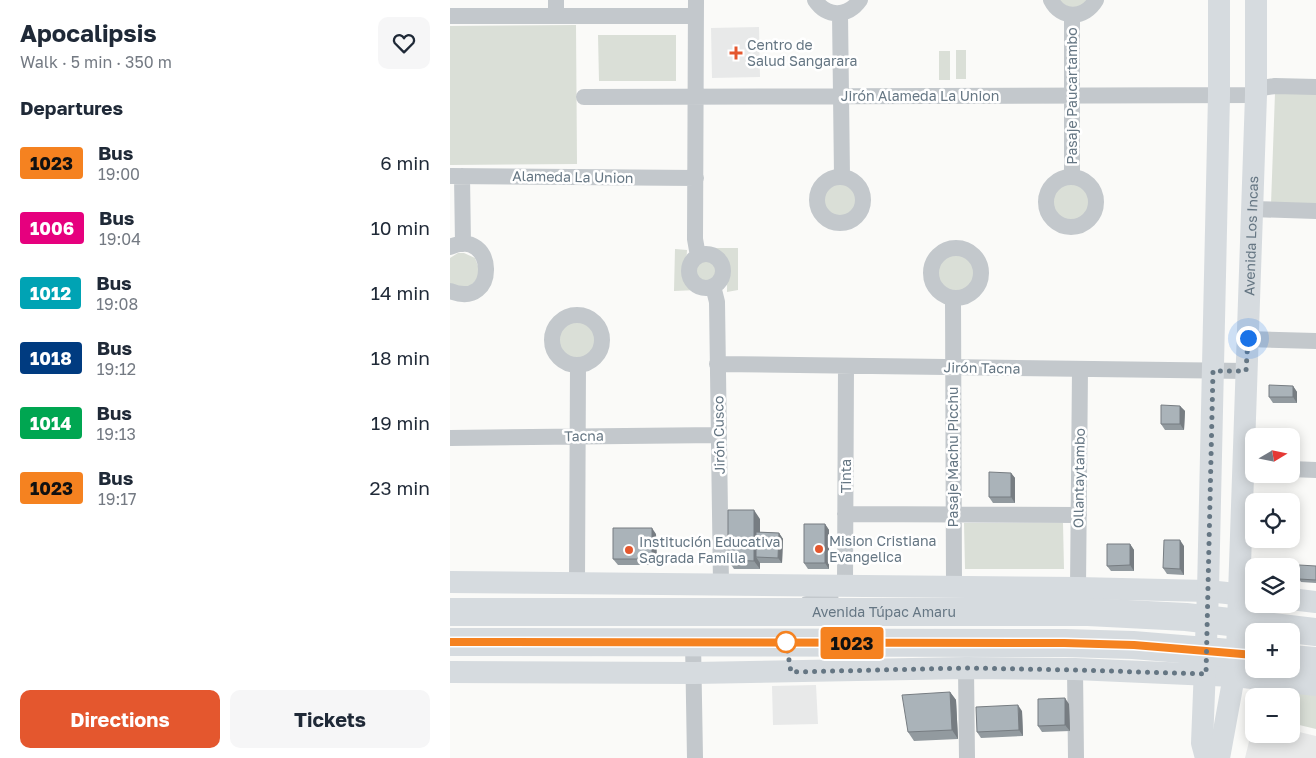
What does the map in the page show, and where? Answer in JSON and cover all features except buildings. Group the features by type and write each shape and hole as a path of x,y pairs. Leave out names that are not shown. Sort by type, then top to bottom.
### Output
{"highway":[{"name":"Avenida Túpac Amaru","path":"450,612 752,614 1083,600 1186,617 1316,632"},
{"path":"450,642 1064,643 1134,645 1206,662 1242,662"},
{"path":"1300,660 1316,661"}],"street":[{"path":"815,0 825,10 840,14 848,12 860,0"},
{"name":"Pasaje Paucartambo","path":"1050,0 1056,9 1072,15 1087,11 1096,0"},
{"path":"1206,758 1202,743 1208,619 1219,95 1219,0"},
{"name":"Avenida Los Incas","path":"1247,428 1246,371 1256,92 1256,0"},
{"path":"450,16 556,8 696,8 695,239 698,256"},
{"path":"840,14 842,176"},
{"name":"Pasaje Paucartambo","path":"1072,15 1072,176"},
{"name":"Jirón Alameda La Union","path":"584,97 1219,95 1256,92 1275,86 1316,87"},
{"path":"450,291 465,294 473,292 480,287 487,272 484,256 471,246 457,245 456,176"},
{"name":"Alameda La Union","path":"456,176 696,178"},
{"path":"1252,209 1316,211"},
{"path":"709,254 718,259 720,263 722,274 713,286 702,287 692,280 690,264 698,256 709,254"},
{"name":"Jirón Cusco","path":"713,286 717,302 722,584"},
{"name":"Pasaje Machu Picchu","path":"953,298 954,586"},
{"path":"1248,338 1316,341"},
{"name":"Jirón Tacna","path":"717,364 1246,371"},
{"path":"578,366 578,583"},
{"name":"Tinta","path":"844,591 846,366"},
{"name":"Ollantaytambo","path":"1080,369 1079,515 1083,600"},
{"name":"Tacna","path":"450,438 719,435"},
{"path":"1300,469 1316,470"},
{"name":"Avenida Los Incas","path":"1247,558 1248,483"},
{"path":"845,514 1079,515"},
{"name":"Avenida Túpac Amaru","path":"450,582 722,584 844,591 954,586 1083,600 1208,591 1245,595"},
{"name":"Avenida Los Incas","path":"1218,758 1242,662 1238,622 1245,598"},
{"path":"1300,601 1316,602"},
{"path":"693,642 695,758"},
{"path":"450,672 694,673 966,668 1076,670 1206,662"},
{"path":"1242,662 1316,685"},
{"path":"966,668 967,758"},
{"path":"1076,670 1076,758"}],"lane":[{"path":"752,614 844,591"},
{"path":"1040,602 1083,600"}],"shaded area":[{"path":"1057,0 1091,0 1073,10"},
{"path":"576,25 577,164 450,165 450,26"},
{"name":"Centro de Salud Sangarara","path":"759,27 760,77 712,78 711,28"},
{"path":"598,35 676,35 676,81 599,81"},
{"path":"956,50 966,50 966,79 956,79"},
{"path":"939,51 950,51 950,80 939,80"},
{"path":"1275,93 1316,94 1316,206 1271,204"},
{"path":"840,182 847,183 853,187 857,193 857,207 853,213 847,217 840,218 833,217 827,213 823,207 822,200 823,193 827,187 833,183"},
{"path":"1068,182 1076,182 1083,185 1089,191 1092,202 1089,213 1083,219 1076,222 1068,222 1061,219 1055,213 1052,206 1052,198 1055,191 1061,185"},
{"path":"714,248 738,248 738,290 727,292 725,265 723,259"},
{"path":"675,249 687,250 686,267 688,276 698,290 674,291"},
{"path":"458,253 464,253 475,258 481,274 470,287 454,286 450,283 450,258"},
{"path":"956,253 969,259 975,272 969,285 956,291 943,285 937,272 943,259"},
{"path":"706,259 714,263 718,271 714,279 706,283 698,279 694,271 698,263"},
{"path":"577,320 592,326 598,341 592,356 577,362 562,356 556,341 562,326"},
{"path":"964,523 1063,523 1064,569 965,569"},
{"path":"816,685 818,724 773,725 772,686"},
{"path":"1300,693 1316,695 1316,729 1300,725"},
{"path":"1300,732 1316,736 1316,758 1245,758 1249,743 1300,743"}],"bus line":[{"name":"1023","path":"450,642 1064,643 1134,645 1245,654"}],"place":[{"name":"Centro de Salud Sangarara","path":"736,53"},
{"name":"Mision Cristiana Evangelica","path":"819,549"},
{"name":"Institución Educativa Sagrada Familia","path":"629,550"}],"route":[{"path":"786,642 791,672 966,668 1206,674 1213,371 1246,371 1248,338"}]}
